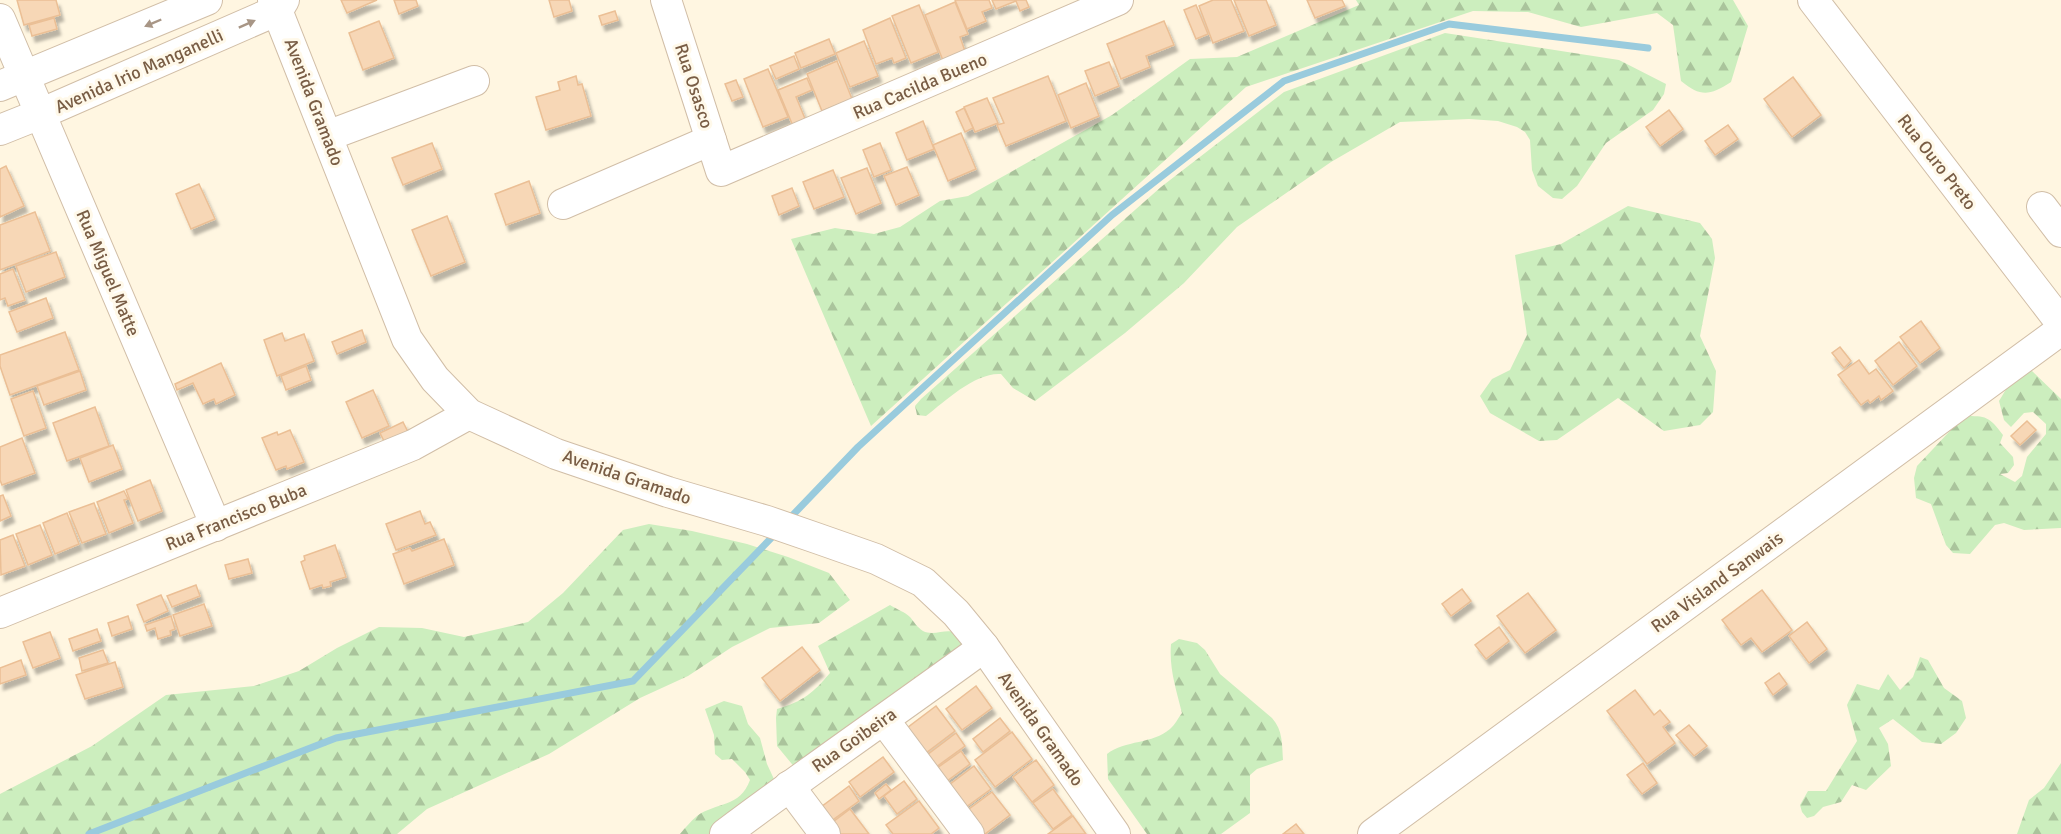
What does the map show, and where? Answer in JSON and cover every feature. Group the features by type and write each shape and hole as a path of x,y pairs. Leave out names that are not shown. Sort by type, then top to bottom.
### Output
{"street":[{"name":"Avenida Irio Manganelli","path":"12,82 207,0"},
{"name":"Rua Osasco","path":"666,0 721,171"},
{"name":"Rua Cacilda Bueno","path":"721,171 1118,0"},
{"name":"Rua Ouro Preto","path":"1813,0 2061,323"},
{"name":"Avenida Irio Manganelli","path":"0,130 40,114 278,3"},
{"name":"Avenida Gramado","path":"278,3 327,136 407,339 435,379 469,414 556,454 668,492 767,521 876,559 923,582 956,613 984,647 1115,834"},
{"name":"Rua Miguel Matte","path":"0,19 12,82 40,114 216,526"},
{"path":"327,136 474,81"},
{"path":"563,204 711,140"},
{"path":"2042,207 2061,232"},
{"name":"Rua Visland Sanwais","path":"1373,834 2061,330"},
{"name":"Rua Francisco Buba","path":"0,613 413,445 469,414"},
{"name":"Rua Goibeira","path":"725,834 984,647"},
{"path":"884,720 969,834"},
{"path":"789,786 825,834"}],"green space":[{"path":"1356,0 1733,0 1748,26 1731,82 1717,90 1705,93 1694,90 1681,81 1673,25 1657,13 1581,27 1528,12 1473,11 1246,87 871,426 791,239 835,228 874,234 900,227 940,201 968,196 1112,115 1190,59 1237,57 1359,5"},
{"path":"1445,33 1619,60 1666,84 1664,94 1653,110 1606,143 1577,186 1562,199 1553,198 1538,186 1532,170 1530,140 1525,132 1517,127 1498,121 1469,119 1400,122 1331,162 1237,227 1184,283 1125,333 1035,401 1013,388 1001,374 991,375 971,382 926,416 917,415 915,406 921,399 1161,187 1284,92"},
{"path":"1628,206 1700,223 1712,239 1715,258 1700,336 1716,371 1713,412 1700,425 1664,431 1618,398 1557,440 1539,441 1490,413 1480,396 1492,379 1510,370 1527,335 1515,255 1561,244"},
{"path":"2032,371 2061,399 2061,528 2024,530 2004,523 1995,525 1970,554 1953,553 1946,545 1931,504 1916,498 1914,478 1917,466 1964,416 1982,417 1994,424 2003,435 2000,443 2013,457 2014,465 2008,473 2000,474 2015,482 2022,476 2027,457 2046,434 2046,424 2033,412 2024,413 2011,427 2004,420 1999,401 2015,377"},
{"path":"649,524 747,544 788,557 829,573 850,600 819,623 770,628 732,647 688,676 640,698 549,754 427,809 397,834 0,834 0,794 92,746 166,695 254,686 299,671 337,648 379,627 422,628 464,637 528,622 563,593 623,530"},
{"path":"890,605 908,615 923,631 935,633 947,631 957,634 962,649 796,769 777,746 777,709 807,696 830,673 818,646"},
{"path":"1179,639 1197,643 1205,650 1220,674 1272,718 1281,738 1283,760 1257,769 1250,775 1250,813 1221,834 1147,834 1108,779 1107,754 1122,746 1163,734 1172,727 1182,713 1171,662 1171,644"},
{"path":"1920,657 1928,660 1944,688 1962,701 1966,718 1956,733 1941,744 1922,742 1893,719 1879,728 1888,744 1891,766 1866,790 1852,785 1841,802 1823,807 1814,816 1807,818 1800,805 1808,791 1826,791 1857,741 1847,705 1857,684 1879,690 1888,674 1900,690 1913,677"},
{"path":"724,701 742,706 748,724 760,738 767,764 779,790 729,834 680,834 697,816 734,800 746,789 750,780 732,759 722,760 715,754 714,735 705,709"},
{"path":"2061,763 2061,834 2017,834 2029,800 2044,788"}],"building":[{"path":"17,0 56,0 60,15 24,25"},
{"path":"341,0 377,0 347,13"},
{"path":"394,0 416,0 418,6 399,14"},
{"path":"549,0 569,0 572,11 554,17"},
{"path":"955,0 989,0 992,8 982,12 986,21 967,29"},
{"path":"992,0 1026,0 1029,7 1020,11 1016,1 996,9"},
{"path":"1213,0 1231,0 1244,31 1213,43 1199,6"},
{"path":"1234,0 1266,0 1276,25 1249,36"},
{"path":"1307,0 1342,0 1345,6 1315,18"},
{"path":"955,2 968,34 960,37 966,54 944,63 925,15"},
{"path":"919,5 938,52 911,63 892,16"},
{"path":"1196,5 1208,34 1196,39 1184,10"},
{"path":"615,11 618,20 602,25 599,16"},
{"path":"54,18 57,29 32,36 29,25"},
{"path":"890,18 906,58 894,63 892,58 876,64 863,30"},
{"path":"379,21 394,58 363,70 349,33"},
{"path":"1164,21 1174,45 1146,56 1150,67 1121,79 1107,44"},
{"path":"829,39 835,54 801,68 795,53"},
{"path":"864,41 878,76 850,87 836,53"},
{"path":"794,56 799,69 776,79 770,66"},
{"path":"837,61 852,99 822,111 807,74"},
{"path":"1109,62 1119,86 1095,96 1085,71"},
{"path":"768,69 788,117 763,127 744,79"},
{"path":"576,76 578,85 582,84 591,116 546,130 536,97 560,90 558,82"},
{"path":"1048,76 1066,121 1006,146 997,125 1004,123 993,98"},
{"path":"1793,77 1821,115 1792,137 1764,99"},
{"path":"807,78 812,90 796,97 806,121 793,126 778,90"},
{"path":"736,80 743,97 732,101 725,84"},
{"path":"1086,83 1099,116 1071,128 1058,95"},
{"path":"987,98 998,123 975,132 964,107"},
{"path":"964,108 973,128 965,132 956,112"},
{"path":"1669,110 1683,129 1660,146 1646,127"},
{"path":"923,121 934,149 907,160 896,133"},
{"path":"1728,125 1738,139 1715,155 1705,141"},
{"path":"961,133 976,169 948,181 933,145"},
{"path":"432,143 442,169 403,185 392,158"},
{"path":"880,143 891,170 874,177 863,150"},
{"path":"6,166 24,206 0,217 0,169"},
{"path":"907,167 919,195 896,205 884,176"},
{"path":"867,168 881,203 856,214 841,178"},
{"path":"833,170 844,197 814,209 803,182"},
{"path":"529,181 540,213 506,225 495,194"},
{"path":"199,184 215,219 191,229 176,194"},
{"path":"792,188 799,206 779,215 772,196"},
{"path":"35,212 50,251 0,270 0,225"},
{"path":"447,216 465,262 431,276 412,230"},
{"path":"56,252 65,277 26,292 16,266"},
{"path":"13,269 25,300 8,306 5,298 0,300 0,274"},
{"path":"46,298 53,318 17,332 9,312"},
{"path":"1921,321 1940,348 1920,363 1900,337"},
{"path":"362,330 366,342 337,354 332,342"},
{"path":"65,332 79,370 10,395 0,366 0,355"},
{"path":"282,333 285,341 304,334 314,361 277,376 264,340"},
{"path":"1899,342 1917,366 1893,385 1875,361"},
{"path":"1840,347 1851,361 1844,368 1832,353"},
{"path":"1859,360 1869,374 1876,369 1893,391 1881,400 1879,396 1870,403 1868,400 1861,405 1838,375"},
{"path":"221,363 235,395 216,404 214,399 203,404 193,383 177,390 175,384"},
{"path":"306,366 311,380 286,390 281,376"},
{"path":"80,371 86,390 44,405 37,386"},
{"path":"373,390 389,426 362,438 346,402"},
{"path":"33,391 46,428 24,436 11,399"},
{"path":"95,407 109,446 67,461 53,423"},
{"path":"2027,421 2036,430 2020,445 2011,436"},
{"path":"403,422 409,434 386,445 380,433"},
{"path":"290,430 304,462 287,469 286,466 276,470 262,438"},
{"path":"22,438 35,473 2,485 0,447"},
{"path":"113,445 122,469 89,482 80,458"},
{"path":"150,480 162,511 138,521 126,490"},
{"path":"124,491 128,499 124,500 133,523 109,533 97,502"},
{"path":"3,495 11,516 0,521 0,496"},
{"path":"94,503 106,534 82,543 69,512"},
{"path":"420,511 425,524 430,522 436,535 396,550 386,524"},
{"path":"67,513 79,544 55,554 43,523"},
{"path":"40,525 52,555 28,565 16,534"},
{"path":"13,535 25,566 1,575 0,540"},
{"path":"444,539 454,565 404,584 393,554 410,548 412,551"},
{"path":"335,545 346,577 330,582 331,586 323,588 322,585 310,589 301,562 305,560 304,556"},
{"path":"248,559 252,573 229,579 225,565"},
{"path":"196,585 200,596 172,607 167,596"},
{"path":"1462,589 1471,601 1451,616 1442,604"},
{"path":"1762,590 1792,630 1762,652 1751,638 1741,645 1722,620"},
{"path":"1528,593 1556,630 1525,653 1497,616"},
{"path":"161,595 168,611 144,622 137,605"},
{"path":"204,604 212,626 180,636 173,615"},
{"path":"128,616 132,629 112,636 108,623"},
{"path":"171,616 175,629 170,631 171,635 158,639 155,628 147,631 145,625"},
{"path":"1807,622 1827,649 1809,663 1789,636"},
{"path":"1499,627 1509,641 1486,659 1475,645"},
{"path":"97,629 101,641 73,651 69,639"},
{"path":"50,632 60,658 33,668 23,642"},
{"path":"802,647 820,670 780,701 762,678"},
{"path":"103,650 108,663 82,671 79,658"},
{"path":"21,660 26,675 0,684 0,668"},
{"path":"115,662 123,687 85,699 76,675"},
{"path":"1779,673 1787,684 1773,695 1765,683"},
{"path":"976,686 992,708 962,730 946,709"},
{"path":"1635,690 1654,715 1660,710 1670,722 1663,727 1675,743 1647,764 1607,711"},
{"path":"936,706 955,731 922,756 903,731"},
{"path":"1000,718 1010,731 983,752 973,739"},
{"path":"1689,725 1707,746 1694,756 1676,735"},
{"path":"1012,732 1032,759 995,787 975,760"},
{"path":"956,733 965,746 932,770 923,758"},
{"path":"961,751 970,764 943,784 933,771"},
{"path":"883,757 894,772 860,797 849,782"},
{"path":"1036,760 1054,785 1032,802 1013,777"},
{"path":"1643,763 1657,783 1642,794 1627,775"},
{"path":"974,766 991,789 962,810 945,788"},
{"path":"904,781 917,799 897,814 884,796"},
{"path":"886,784 891,790 879,799 875,793"},
{"path":"849,786 859,801 827,824 817,810"},
{"path":"1053,789 1072,815 1053,829 1033,803"},
{"path":"992,792 1010,815 985,834 981,834 965,812"},
{"path":"919,801 939,828 931,834 893,834 886,825"},
{"path":"850,809 869,834 836,834 829,825"},
{"path":"1073,816 1086,834 1048,834"},
{"path":"1296,824 1304,834 1283,834"}],"waterway":[{"path":"788,520 858,447 1112,215 1284,81 1449,24 1648,48"},
{"path":"89,834 336,738 633,681 776,533"}]}
